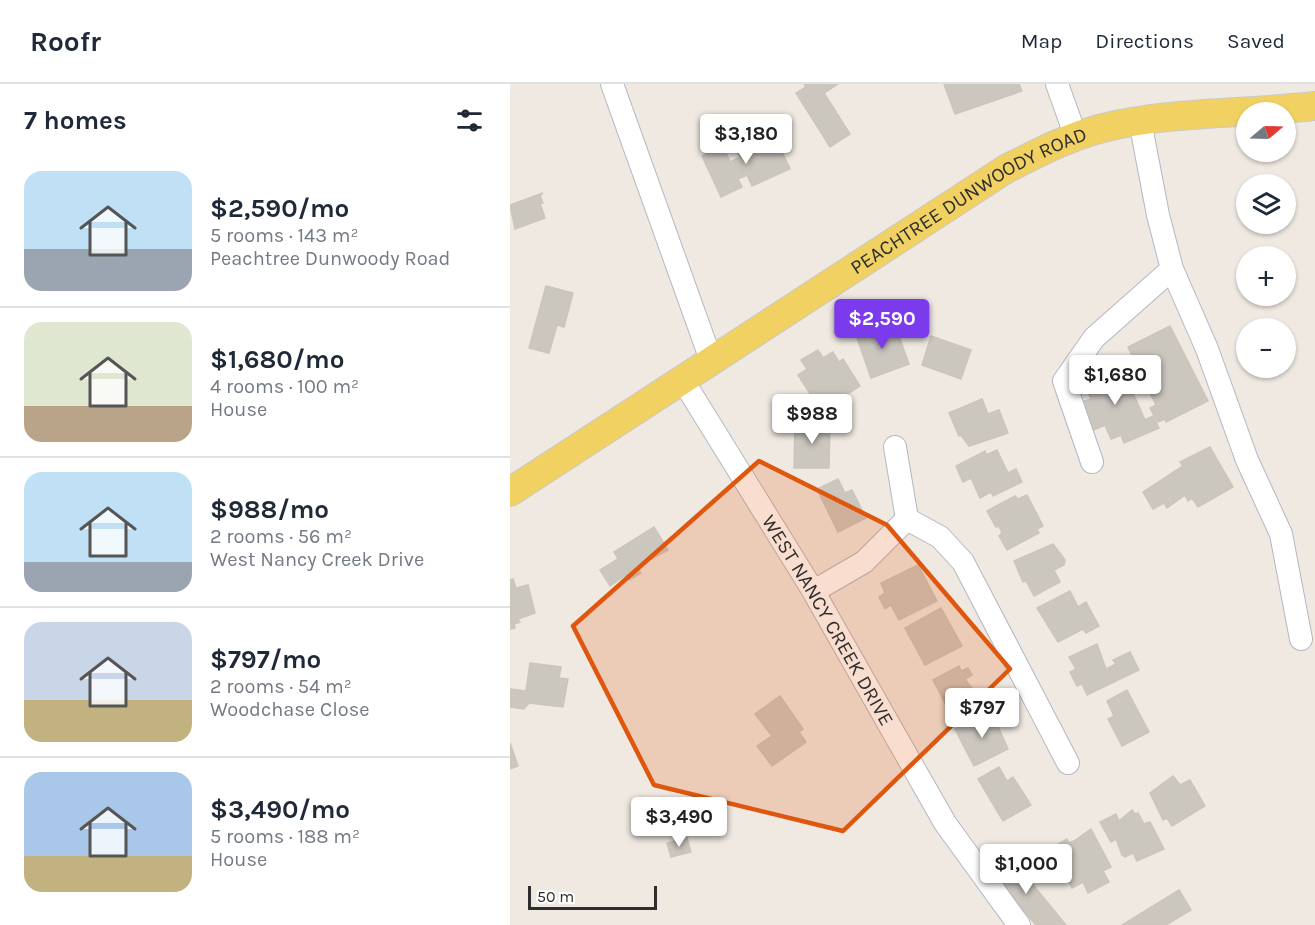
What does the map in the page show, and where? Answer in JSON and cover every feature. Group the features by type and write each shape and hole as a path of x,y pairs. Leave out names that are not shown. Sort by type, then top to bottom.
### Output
{"main road":[{"name":"PEACHTREE DUNWOODY ROAD","path":"510,492 1006,169 1076,137 1140,121 1315,106"}],"street":[{"path":"612,84 711,360"},
{"path":"1057,84 1076,137"},
{"path":"1140,121 1158,216 1172,269 1207,349 1247,460 1281,534 1301,639"},
{"path":"1092,462 1064,381 1094,338 1172,269"},
{"name":"WEST NANCY CREEK DRIVE","path":"682,379 814,591 945,823 971,862 1019,925"},
{"path":"895,447 907,519"},
{"path":"814,591 864,562 907,519"},
{"path":"907,519 940,537 963,562 1068,763"}],"highlighted area":[{"path":"759,461 887,525 1010,669 843,831 654,785 573,626"}],"building":[{"path":"804,84 838,84 824,93 850,134 830,147 796,93 806,87"},
{"path":"944,84 1019,84 1022,91 955,114"},
{"path":"773,133 790,169 752,186 747,175 738,179 742,187 721,197 702,156 723,146 730,162 740,157 736,150"},
{"path":"543,193 540,196 543,203 540,203 545,218 515,229 510,205"},
{"path":"546,286 573,293 564,327 557,325 549,353 529,348"},
{"path":"894,322 909,364 871,378 856,335"},
{"path":"1170,326 1208,401 1166,422 1165,419 1158,422 1150,408 1156,405 1128,347"},
{"path":"931,336 971,350 961,379 922,365"},
{"path":"818,350 823,358 833,352 839,362 843,359 860,386 821,411 798,375 807,369 801,360"},
{"path":"1104,363 1109,374 1122,368 1145,420 1153,416 1159,428 1124,443 1121,435 1111,439 1105,425 1094,430 1082,402 1091,399 1085,385 1093,382 1088,370"},
{"path":"982,399 988,414 999,410 1008,433 969,446 961,435 959,436 949,413"},
{"path":"795,422 830,423 829,468 794,468"},
{"path":"1210,447 1233,487 1198,507 1192,498 1188,501 1185,495 1167,508 1164,503 1153,509 1143,492 1183,466 1180,462"},
{"path":"997,450 1008,473 1016,469 1022,482 993,496 991,492 980,498 971,478 963,482 956,466 985,451 986,455"},
{"path":"838,479 845,493 852,490 866,518 838,532 817,489"},
{"path":"1027,495 1043,526 1037,529 1039,533 1007,550 999,536 1002,533 999,526 996,527 987,511 1015,496 1018,499"},
{"path":"654,527 668,550 637,567 641,573 629,580 626,575 610,586 600,570 618,559 614,552"},
{"path":"1053,544 1065,560 1064,565 1054,570 1060,582 1034,596 1026,581 1023,582 1014,561"},
{"path":"918,565 937,601 899,620 891,605 885,609 879,597 885,593 881,583"},
{"path":"513,579 516,588 528,585 535,613 518,619 520,622 514,624 515,628 511,629 510,580"},
{"path":"1070,591 1078,607 1086,602 1099,626 1086,633 1083,629 1058,642 1037,608"},
{"path":"941,608 962,646 925,665 905,628"},
{"path":"1097,644 1106,669 1116,664 1113,660 1130,652 1139,670 1087,695 1082,684 1077,686 1070,672 1076,669 1069,657"},
{"path":"530,663 561,667 559,678 568,679 563,707 529,703 524,709 510,707 510,689 526,691"},
{"path":"959,666 961,671 968,668 972,675 965,679 979,698 971,702 973,705 952,716 933,680"},
{"path":"1127,690 1149,732 1122,746 1108,719 1114,716 1107,701"},
{"path":"780,696 803,729 799,732 806,742 772,766 757,746 772,736 755,714"},
{"path":"991,711 1008,749 974,766 955,729"},
{"path":"510,743 518,766 510,769"},
{"path":"999,767 1007,781 1013,777 1031,805 1003,821 978,779"},
{"path":"1173,776 1180,785 1190,780 1205,806 1172,826 1167,818 1163,820 1150,793"},
{"path":"1132,810 1135,814 1138,813 1144,824 1150,822 1164,849 1137,861 1133,853 1125,857 1122,855 1116,839 1111,842 1100,822 1116,814 1119,821"},
{"path":"1091,829 1111,867 1103,871 1109,882 1088,893 1083,882 1072,888 1051,848 1067,839 1069,843 1074,841"},
{"path":"687,838 691,852 671,857 667,843"},
{"path":"1011,858 1066,925 1036,925 1020,906 1018,908 991,871"},
{"path":"1179,890 1191,910 1166,925 1122,925"}]}
